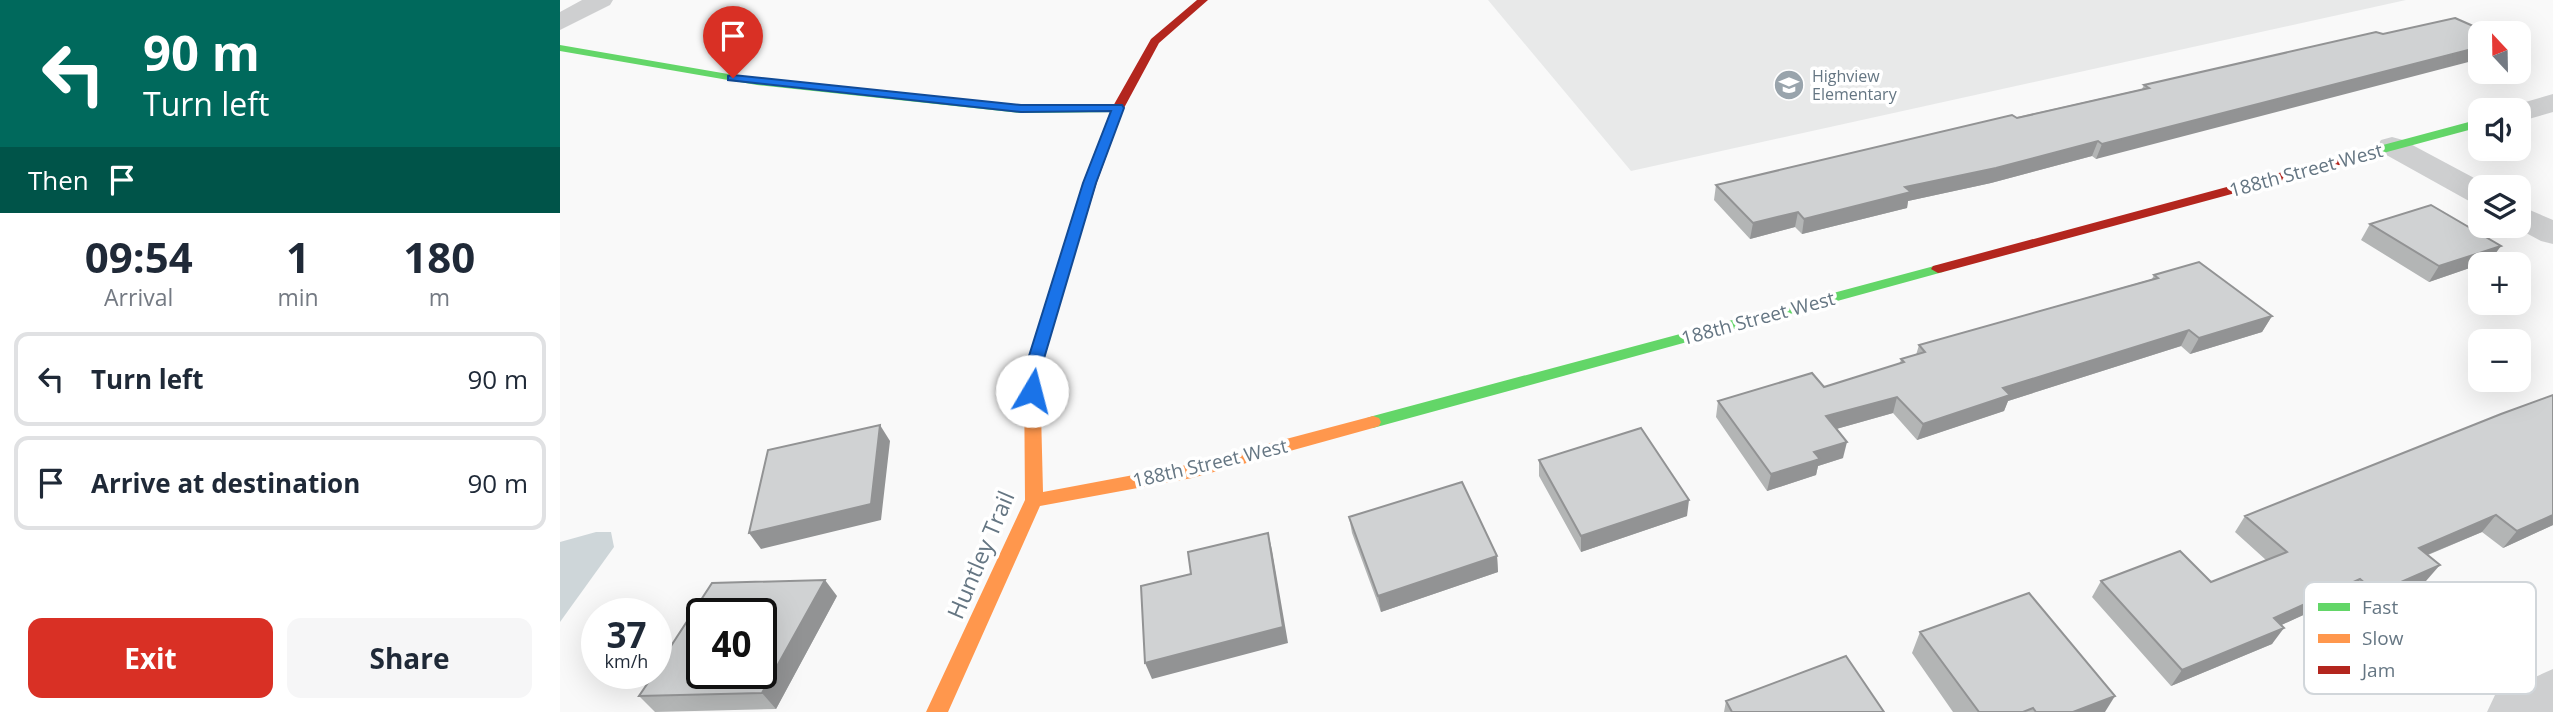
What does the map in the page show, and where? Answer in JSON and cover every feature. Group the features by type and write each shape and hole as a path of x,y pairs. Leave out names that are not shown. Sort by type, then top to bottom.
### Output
{"street":[{"path":"560,22 601,0"},
{"name":"Huntley Trail","path":"937,712 1034,500 1032,372 1090,183 1118,108 1155,41 1203,0"},
{"path":"560,48 757,82 1021,109 1118,108"},
{"path":"2531,109 2553,103"},
{"name":"188th Street West","path":"1034,500 1192,471 2468,126"},
{"path":"2392,146 2468,187"},
{"path":"2531,222 2553,234"},
{"path":"2513,712 2553,692"}],"shaded area":[{"name":"Highview Elementary","path":"1488,0 2406,0 1631,171"},
{"path":"596,532 611,532 614,547 560,622 560,542"}],"building":[{"path":"2455,18 2468,24 2468,50 2102,144 2098,141 1996,168 1905,187 1911,192 1804,219 1798,212 1753,223 1716,185 2012,115 2017,118 2149,88 2144,85 2376,32 2383,34"},
{"path":"2431,205 2468,227 2468,238 2487,238 2501,246 2482,252 2468,252 2468,257 2439,266 2370,224"},
{"path":"2199,262 2272,316 2199,338 2189,330 2003,388 2010,395 1923,424 1897,397 1826,416 1847,442 1814,452 1820,459 1771,474 1718,401 1812,373 1824,387 1904,362 1901,359 1925,352 1919,345 2158,278 2154,275"},
{"path":"2553,395 2553,515 2517,531 2496,515 2419,548 2440,565 2401,582 2363,582 2360,579 2353,582 2304,582 2304,604 2274,618 2284,628 2182,670 2101,581 2180,551 2211,582 2287,552 2245,516"},
{"path":"880,425 871,504 749,533 768,450"},
{"path":"1641,428 1689,500 1581,536 1539,460"},
{"path":"1462,482 1497,556 1378,596 1349,517"},
{"path":"1268,533 1283,627 1145,663 1141,586 1191,574 1188,552"},
{"path":"825,580 777,666 777,598 702,598 712,583"},
{"path":"2029,593 2115,696 2073,712 2036,712 2033,708 2023,712 1979,712 1920,632"},
{"path":"686,623 686,689 764,689 762,693 639,696 644,689 672,689 672,644"},
{"path":"1846,656 1884,712 1732,712 1726,701"}],"traffic: fast":[{"path":"560,48 757,82 1021,109 1118,108"},
{"path":"2372,152 2468,126"},
{"path":"1373,422 1938,269"}],"traffic: slow":[{"path":"937,712 1034,500 1032,372 1074,234"},
{"path":"1034,500 1192,471 1373,422"}],"traffic: jam":[{"path":"1074,234 1118,108 1155,41 1203,0"},
{"path":"1938,269 2372,152"}],"place":[{"name":"Highview Elementary","path":"1789,85"}],"route":[{"path":"733,78 1021,109 1118,108 1090,183 1032,372 1032,391"}]}
